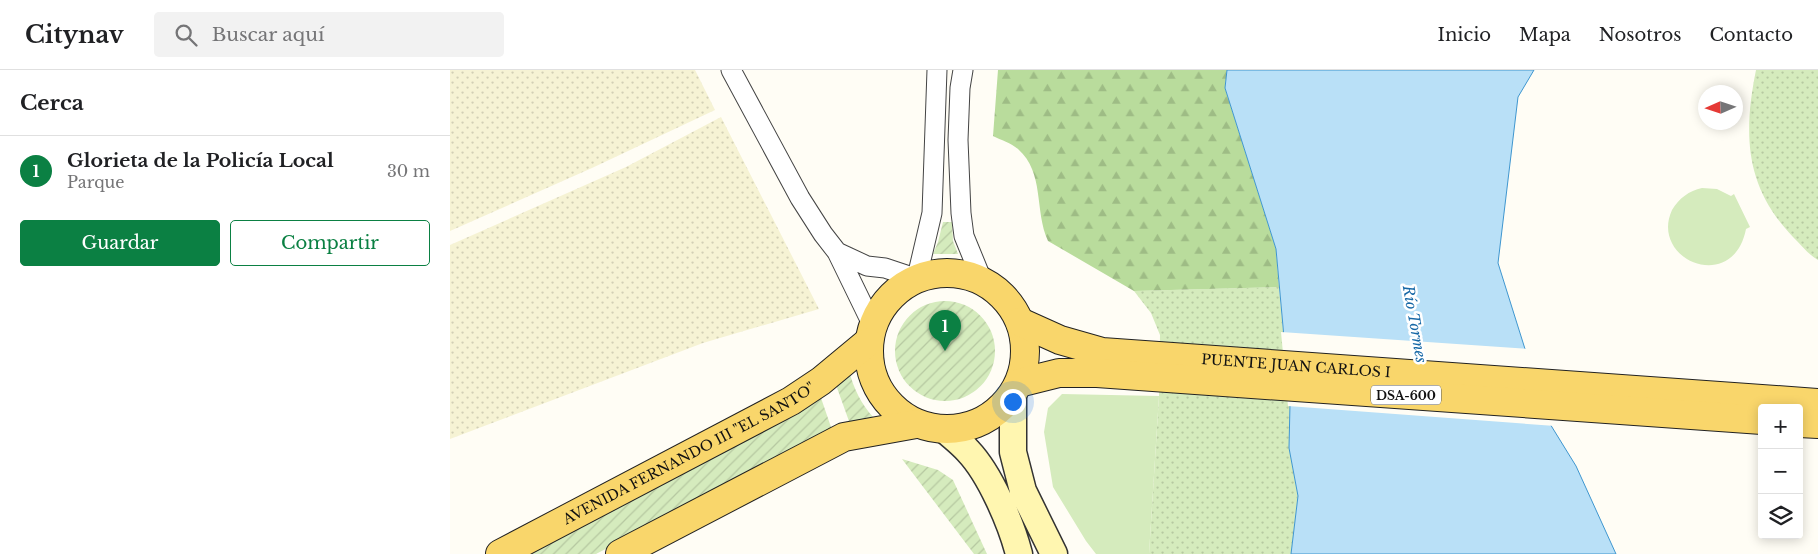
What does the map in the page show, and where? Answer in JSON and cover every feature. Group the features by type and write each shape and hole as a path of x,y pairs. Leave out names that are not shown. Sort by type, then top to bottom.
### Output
{"main road":[{"path":"916,424 889,405 872,376 870,333 887,299 916,278 939,272 961,273 982,280 998,290 1011,305 1020,322 1025,342 1025,363 1016,388 1013,452 1023,491 1054,554"},
{"name":"PUENTE JUAN CARLOS I","path":"1020,322 1060,340 1102,352 1757,413"},
{"name":"AVENIDA FERNANDO III \"EL SANTO\"","path":"500,554 791,402 821,381 870,333"},
{"name":"PUENTE JUAN CARLOS I","path":"1016,388 1060,373 1106,374 1757,413 1818,403"},
{"path":"620,554 844,437 916,424 945,430 972,426 995,413 1016,388"},
{"path":"1803,423 1818,424"},
{"path":"945,430 968,451 985,474 1015,538 1019,554"}],"street":[{"path":"731,70 800,198 837,252 870,333"},
{"path":"837,252 867,266 885,268 916,278 932,213 937,70"},
{"path":"963,70 960,88 958,140 961,213 964,236 982,280"}],"shaded area":[{"path":"450,70 695,70 715,110 592,168 450,231"},
{"path":"721,117 819,309 703,343 450,439 450,245 626,167"}],"green space":[{"path":"998,70 1227,70 1225,88 1276,249 1279,287 1134,291 1048,241 1041,217 1036,180 1032,169 1018,149 993,136"},
{"path":"1756,70 1818,70 1818,260 1805,250 1777,218 1765,199 1757,179 1749,138 1752,94"},
{"path":"1702,188 1717,189 1731,196 1734,194 1750,227 1746,229 1738,249 1726,261 1711,265 1696,263 1682,255 1672,243 1668,228 1672,210 1678,202 1689,193"},
{"path":"943,222 952,222 953,241 958,254 933,254"},
{"path":"1279,287 1290,404 1289,448 1298,496 1291,554 1149,554 1159,396 1160,335 1151,313 1134,291"},
{"path":"945,301 964,305 981,315 991,332 995,351 991,370 981,387 964,397 945,401 926,397 909,387 899,370 895,351 899,332 909,315 926,305"},
{"path":"849,371 858,396 874,418 850,424 836,385"},
{"path":"1062,394 1159,396 1149,554 1096,554 1053,487 1044,432 1048,408"},
{"path":"820,395 832,430 596,554 520,554"},
{"path":"902,459 938,470 953,480 987,554 974,554"}],"water":[{"name":"Río Tormes","path":"1227,70 1534,70 1518,97 1498,263 1547,419 1576,466 1616,554 1291,554 1298,496 1289,448 1290,404 1276,249 1225,88"}],"pier":[{"path":"1281,332 1528,349 1549,418 1555,426 1288,406"}],"place":[{"name":"Glorieta de la Policía Local","path":"945,351"}]}
